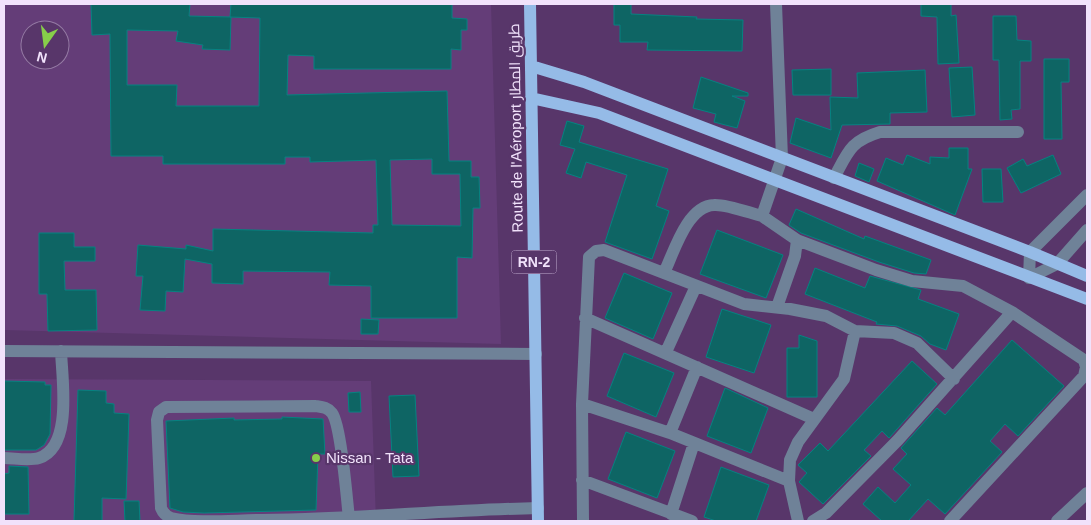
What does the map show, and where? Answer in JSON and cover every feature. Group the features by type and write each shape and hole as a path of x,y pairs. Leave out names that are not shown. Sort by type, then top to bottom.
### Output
{"main road":[{"name":"Route de l'Aéroport طريق المطار","path":"530,4 538,521"},
{"path":"531,66 584,82 1030,252 1087,276"},
{"path":"532,98 599,113 1087,299"}],"street":[{"path":"762,216 782,158 776,4"},
{"path":"834,178 852,145 863,137 880,132 1018,132"},
{"path":"1087,195 1030,252 1029,278 1057,264 1087,230"},
{"path":"664,273 691,216 700,208 714,204 762,216 797,240 876,270 912,281 962,286 1012,312 1084,360 1086,367 1084,376 950,521"},
{"path":"777,307 795,256 797,240"},
{"path":"583,521 582,404 585,318 589,257 596,251 604,250 744,304 763,308 777,307 826,316 855,331 894,333 917,344 954,379"},
{"path":"666,352 696,286"},
{"path":"813,521 826,513 892,447 1012,312"},
{"path":"585,318 814,418"},
{"path":"798,521 789,481 790,460 798,442 814,418 844,379 855,331"},
{"path":"4,351 536,354"},
{"path":"4,458 39,458 55,447 62,426 62,351"},
{"path":"670,433 697,366"},
{"path":"582,404 670,433 789,481"},
{"path":"349,520 334,415 327,408 315,406 166,407 159,412 157,420 161,508 163,513 170,518 206,520 349,520 441,512 538,508"},
{"path":"671,514 694,443"},
{"path":"582,480 692,521"},
{"path":"1057,521 1087,493"}],"shaded area":[{"path":"4,4 491,4 501,344 4,330"},
{"path":"4,379 371,381 376,521 4,521"}],"building":[{"path":"91,4 190,4 189,16 230,17 231,4 452,4 452,18 467,19 467,30 461,30 461,50 451,49 451,69 314,69 314,56 288,55 287,95 447,91 449,161 471,161 471,177 479,177 480,208 473,208 472,258 457,257 457,318 371,318 371,286 329,285 330,272 243,271 243,284 212,283 212,264 185,259 183,292 166,291 165,311 140,310 143,276 136,276 138,245 186,249 186,245 213,251 213,229 373,233 373,225 378,225 376,160 310,162 310,157 285,157 285,164 163,164 163,156 111,156 110,34 92,35","holes":["231,17 260,18 259,106 176,106 177,85 127,85 127,30 178,31 176,41 203,45 202,49 230,50","432,159 432,174 460,174 461,226 392,225 390,160"]},
{"path":"614,4 631,4 631,14 697,17 696,19 743,20 742,51 647,50 648,42 620,42 620,25 614,25"},
{"path":"921,4 951,4 951,16 956,15 959,63 938,64 937,17 921,16"},
{"path":"993,16 1016,16 1017,40 1031,41 1031,61 1020,61 1020,109 1011,110 1012,119 1000,120 999,60 993,60"},
{"path":"1044,59 1069,59 1069,82 1061,82 1062,139 1044,139"},
{"path":"972,67 975,115 952,117 949,68"},
{"path":"831,69 831,95 793,95 792,70"},
{"path":"925,70 927,112 890,113 890,124 842,125 831,158 790,143 796,118 831,130 830,97 858,98 857,73"},
{"path":"701,77 748,93 748,96 732,96 745,101 737,128 714,122 716,114 693,108"},
{"path":"567,121 584,126 579,142 668,169 656,206 669,211 652,259 605,242 627,175 586,162 581,178 566,173 575,149 560,145"},
{"path":"949,148 968,148 968,169 972,169 955,215 877,181 886,158 903,165 907,155 930,164 930,157 949,158"},
{"path":"1053,155 1061,174 1021,193 1007,168 1023,159 1027,166"},
{"path":"859,163 874,169 869,182 855,176"},
{"path":"982,169 1001,169 1003,202 983,202"},
{"path":"796,209 864,239 865,236 931,260 926,274 914,273 879,262 801,233 789,225"},
{"path":"717,230 783,255 766,298 700,274"},
{"path":"39,233 74,233 74,247 95,247 95,261 64,261 65,290 96,290 97,330 48,331 47,294 39,294"},
{"path":"815,268 865,288 870,276 921,290 918,299 959,314 946,350 930,344 921,336 897,326 876,324 877,322 805,294"},
{"path":"624,273 672,293 653,339 605,318"},
{"path":"722,309 771,325 754,373 706,357"},
{"path":"361,319 379,320 378,334 361,334"},
{"path":"799,335 817,341 817,397 787,397 787,348 799,348"},
{"path":"1012,340 1064,386 1018,436 1005,424 990,441 1002,452 945,514 928,499 908,521 882,521 863,504 878,487 895,503 911,485 893,469 907,454 901,448 937,408 945,415"},
{"path":"624,353 674,373 656,417 607,396"},
{"path":"912,361 937,384 889,438 882,431 864,450 871,456 823,504 799,482 807,473 798,465 820,443 828,451"},
{"path":"4,381 45,382 45,385 51,385 50,434 44,445 36,450 4,450"},
{"path":"725,388 768,408 751,453 707,436"},
{"path":"78,390 106,391 106,403 114,404 114,413 129,414 126,499 102,498 102,521 74,521"},
{"path":"360,392 361,412 349,412 348,393"},
{"path":"415,395 419,476 393,477 389,396"},
{"path":"282,417 323,419 325,454 318,454 316,510 204,513 183,512 170,508 166,421 234,418 234,420 282,419"},
{"path":"626,432 675,451 657,498 608,479"},
{"path":"9,466 28,467 29,514 4,514 4,474 9,473"},
{"path":"721,467 769,485 756,521 716,521 704,517"},
{"path":"124,501 139,501 140,521 125,521"}],"place":[{"name":"Nissan - Tata","path":"316,458"}]}
